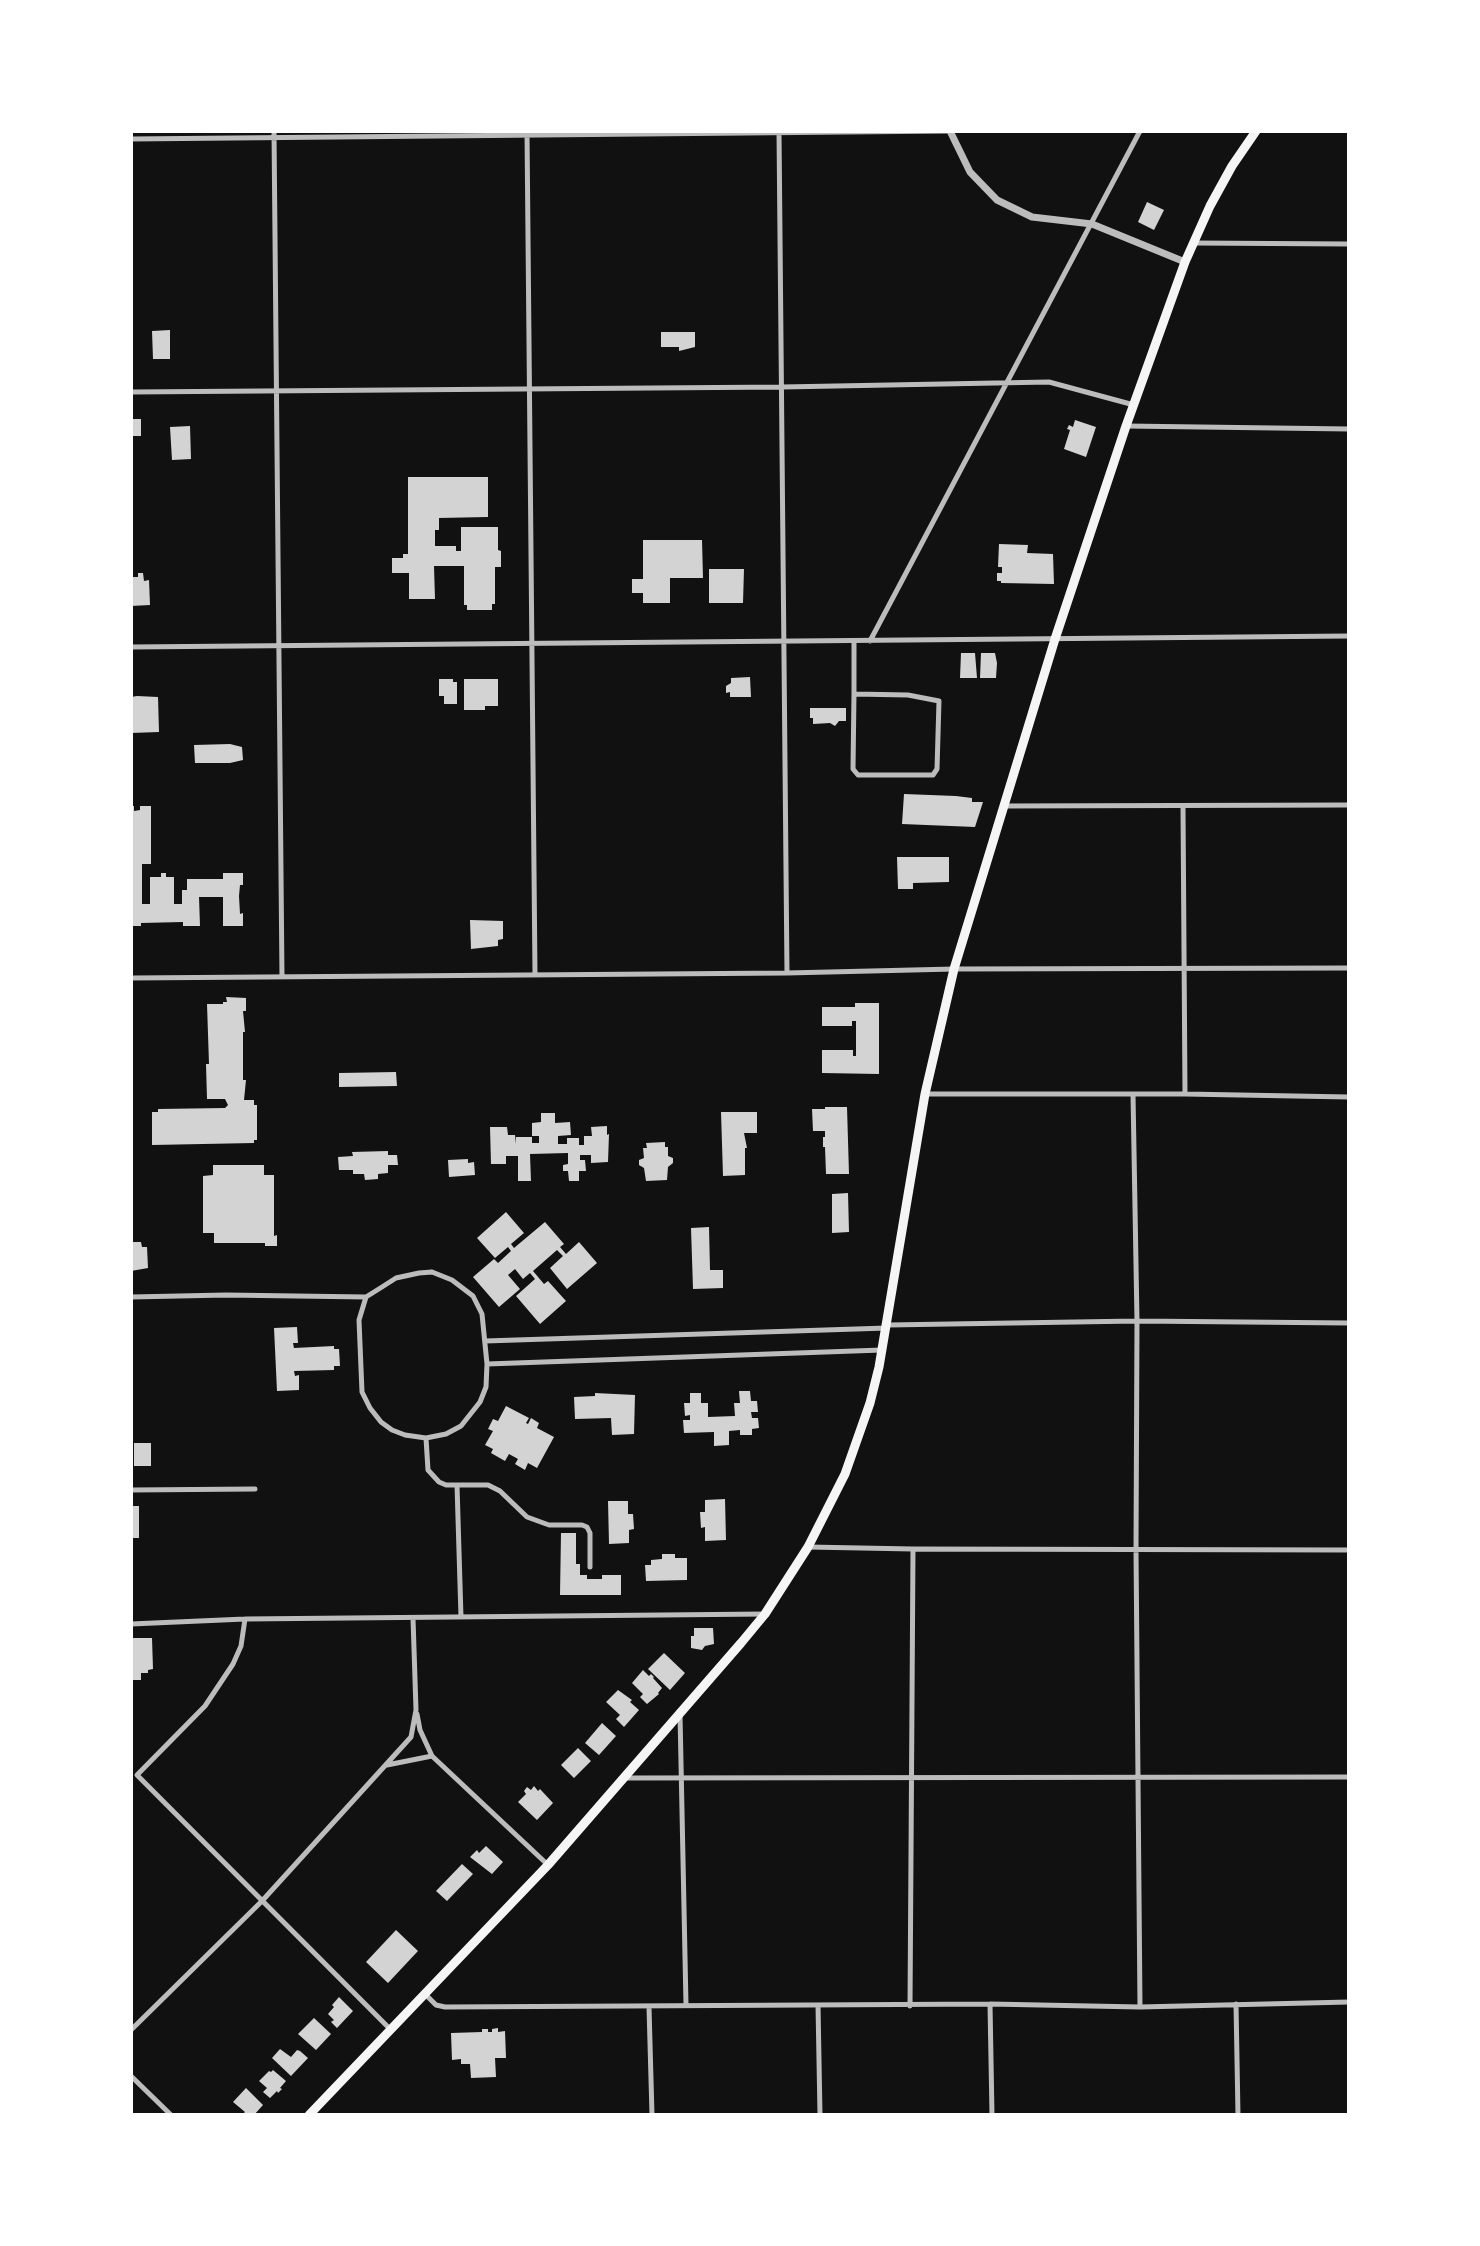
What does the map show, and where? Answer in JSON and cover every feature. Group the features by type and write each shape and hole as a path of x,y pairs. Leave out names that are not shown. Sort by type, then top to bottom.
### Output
{"main road":[{"path":"309,2115 548,1865 765,1614 808,1547 845,1475 873,1393 887,1327 925,1094 954,969 1055,639 1126,426 1185,262 1232,166 1256,131"}],"street":[{"path":"131,139 274,135 950,131 970,172 997,200 1032,217 1092,224 1185,262"},
{"path":"870,640 1140,131"},
{"path":"779,132 787,973"},
{"path":"527,134 535,975"},
{"path":"274,135 282,977"},
{"path":"1193,243 1349,244"},
{"path":"131,392 1049,382 1135,405"},
{"path":"1126,426 1349,429"},
{"path":"131,647 1349,636"},
{"path":"854,641 853,769 859,775 933,775 937,769 939,701 908,695 854,694"},
{"path":"1005,806 1349,805"},
{"path":"1184,806 1185,1094"},
{"path":"131,978 787,973 954,969 1349,968"},
{"path":"925,1094 1349,1097"},
{"path":"1133,1094 1137,1321 1140,2007"},
{"path":"131,1297 366,1297 396,1278 432,1272 452,1280 473,1296 482,1314 487,1364 486,1387 480,1402 461,1426 446,1434 426,1438 405,1435 381,1422 370,1408 362,1392 359,1320 366,1297"},
{"path":"485,1341 1137,1321 1349,1323"},
{"path":"487,1364 882,1350"},
{"path":"426,1438 429,1470 439,1482 446,1485 488,1485 500,1491 527,1517 549,1525 587,1527 590,1533 590,1567"},
{"path":"457,1485 461,1617"},
{"path":"131,1490 256,1489"},
{"path":"808,1547 1349,1550"},
{"path":"910,2006 913,1549"},
{"path":"131,1623 245,1619 765,1614"},
{"path":"413,1618 416,1710 420,1730 432,1756 548,1865"},
{"path":"245,1619 242,1646 205,1706 137,1775 391,2030"},
{"path":"131,2031 262,1901 411,1737 416,1710"},
{"path":"680,1714 686,2005"},
{"path":"386,1765 432,1756"},
{"path":"624,1778 1349,1777"},
{"path":"425,1994 436,2005 445,2007 990,2004 1140,2007 1349,2002"},
{"path":"990,2004 992,2115"},
{"path":"1236,2004 1238,2115"},
{"path":"818,2005 820,2115"},
{"path":"649,2007 652,2115"},
{"path":"131,2077 171,2115"}],"building":[{"path":"1147,202 1164,210 1154,230 1138,222"},
{"path":"170,330 170,359 153,359 152,331"},
{"path":"661,332 695,332 695,347 679,351 679,347 661,347"},
{"path":"131,419 141,419 141,436 131,436"},
{"path":"1075,420 1096,427 1086,457 1064,449 1070,430 1067,429 1069,425 1073,427"},
{"path":"190,426 191,459 172,460 170,427"},
{"path":"408,477 488,477 488,517 439,518 439,530 435,530 435,546 456,546 456,551 461,551 461,527 498,527 501,567 495,567 495,604 492,604 492,610 467,610 467,605 464,605 464,566 434,566 435,599 409,599 409,573 392,573 392,558 403,558 403,554 408,554"},
{"path":"643,540 702,540 703,578 670,578 670,603 643,603 643,593 632,593 632,579 643,579"},
{"path":"999,544 1028,545 1027,553 1053,554 1054,584 997,581 997,573 1002,573 1002,567 998,567"},
{"path":"709,569 744,569 743,603 709,603"},
{"path":"138,573 143,573 144,581 149,580 150,605 131,606 131,577 138,577"},
{"path":"961,653 975,653 977,678 960,678"},
{"path":"981,653 995,653 996,678 980,678"},
{"path":"750,677 751,697 730,697 730,692 726,693 726,686 731,683 731,678"},
{"path":"439,679 453,679 453,682 457,682 457,704 444,704 444,696 439,696"},
{"path":"464,679 498,679 498,706 485,706 485,710 464,710"},
{"path":"131,697 158,697 159,732 131,733"},
{"path":"810,708 846,708 846,721 839,721 835,726 830,723 813,724"},
{"path":"230,744 242,747 243,760 230,763 195,763 194,745"},
{"path":"904,794 956,796 972,798 972,802 983,802 975,827 902,824"},
{"path":"131,806 134,806 134,811 140,810 140,806 151,806 151,864 142,864 142,904 150,904 150,877 161,877 161,873 166,873 166,877 174,877 174,904 182,904 182,890 187,890 187,879 223,879 223,873 243,873 239,896 243,926 223,926 223,897 199,897 200,926 183,926 183,922 141,923 141,926 131,926"},
{"path":"897,857 949,857 949,882 913,883 913,889 898,889"},
{"path":"470,920 503,921 503,939 498,940 498,946 471,949"},
{"path":"226,997 246,998 246,1011 243,1011 243,1080 246,1080 244,1100 254,1100 254,1105 257,1105 257,1140 254,1140 254,1143 152,1145 152,1112 158,1112 158,1109 225,1108 228,1105 225,1099 207,1099 206,1064 209,1064 207,1004 223,1004 227,1002"},
{"path":"855,1003 879,1003 879,1074 822,1073 822,1050 853,1050 853,1056 856,1056 856,1021 852,1021 852,1026 822,1026 822,1007 855,1007"},
{"path":"396,1072 397,1086 339,1087 339,1073"},
{"path":"847,1107 849,1174 826,1174 823,1147 825,1131 813,1131 812,1109"},
{"path":"721,1112 757,1112 757,1133 744,1133 747,1148 745,1175 723,1176"},
{"path":"541,1113 555,1113 555,1123 570,1122 571,1135 558,1136 558,1144 567,1144 567,1138 579,1138 579,1145 584,1145 584,1136 592,1136 591,1127 607,1126 608,1162 591,1163 591,1155 580,1155 580,1160 585,1160 586,1171 579,1171 579,1181 569,1181 568,1171 563,1171 563,1165 568,1164 568,1153 530,1154 531,1181 518,1181 518,1156 506,1156 506,1164 491,1164 490,1127 507,1127 508,1135 515,1135 516,1144 516,1137 532,1137 532,1143 539,1143 539,1136 532,1136 532,1123 541,1122"},
{"path":"665,1142 668,1156 673,1158 673,1163 668,1167 667,1180 646,1181 644,1168 639,1165 639,1160 644,1158 643,1148 647,1148 646,1143"},
{"path":"388,1151 388,1155 397,1155 398,1165 388,1165 388,1173 378,1174 378,1179 365,1180 364,1174 353,1174 353,1170 339,1170 338,1157 353,1156 352,1152"},
{"path":"468,1159 468,1163 474,1162 475,1175 449,1177 448,1160"},
{"path":"213,1165 264,1165 264,1175 274,1175 274,1236 277,1235 277,1246 265,1246 265,1243 214,1243 214,1233 203,1233 203,1176 213,1175"},
{"path":"848,1193 849,1232 832,1233 832,1194"},
{"path":"506,1212 524,1233 511,1244 514,1248 545,1222 564,1244 560,1247 566,1254 579,1242 597,1263 567,1289 550,1268 563,1256 557,1250 533,1271 544,1284 548,1281 566,1301 540,1324 516,1296 535,1279 530,1273 523,1279 515,1269 508,1275 520,1289 499,1307 473,1277 494,1259 498,1263 511,1251 508,1247 495,1258 477,1238"},
{"path":"709,1227 710,1270 723,1270 723,1288 693,1289 691,1228"},
{"path":"131,1242 141,1242 142,1247 147,1247 148,1268 131,1271"},
{"path":"297,1327 298,1343 293,1343 294,1348 334,1346 334,1349 339,1349 340,1366 334,1366 334,1370 294,1371 295,1376 299,1375 299,1390 277,1391 274,1328"},
{"path":"739,1391 750,1391 751,1401 757,1401 758,1412 751,1412 752,1418 758,1418 759,1428 752,1429 752,1435 740,1435 740,1430 729,1431 729,1445 714,1446 714,1432 684,1433 683,1420 690,1420 690,1415 685,1416 684,1403 690,1403 690,1393 701,1393 701,1403 708,1403 708,1417 735,1416 734,1403 740,1403"},
{"path":"595,1393 635,1395 634,1434 612,1435 611,1418 575,1419 574,1397 595,1396"},
{"path":"506,1406 529,1418 526,1423 528,1424 531,1418 539,1423 537,1428 554,1437 537,1468 528,1463 525,1470 515,1464 518,1459 509,1454 505,1461 491,1453 493,1449 485,1445 493,1431 488,1429 493,1419 498,1421"},
{"path":"134,1443 151,1443 151,1466 134,1466"},
{"path":"725,1499 726,1540 705,1541 705,1527 701,1528 700,1512 705,1512 705,1500"},
{"path":"608,1501 628,1501 628,1514 633,1514 634,1529 629,1530 629,1543 609,1544"},
{"path":"131,1506 139,1506 139,1538 131,1538"},
{"path":"561,1533 576,1533 576,1564 580,1564 580,1575 587,1575 587,1579 602,1579 602,1575 621,1575 621,1595 560,1595"},
{"path":"662,1554 687,1558 687,1580 646,1581 645,1565 651,1565 651,1560 662,1559"},
{"path":"694,1628 713,1628 714,1644 705,1646 702,1650 691,1648"},
{"path":"131,1638 152,1638 153,1669 148,1670 148,1673 141,1673 141,1680 131,1680"},
{"path":"664,1653 685,1673 670,1690 648,1669"},
{"path":"643,1670 649,1676 651,1674 662,1688 647,1704 640,1697 643,1694 632,1683"},
{"path":"618,1690 632,1700 630,1702 639,1710 624,1727 616,1719 620,1715 606,1702"},
{"path":"602,1723 616,1736 599,1755 585,1743"},
{"path":"578,1748 591,1761 574,1778 561,1765"},
{"path":"534,1786 553,1803 537,1820 518,1802 526,1794 524,1791 527,1787 531,1790"},
{"path":"486,1846 503,1862 492,1874 470,1857"},
{"path":"462,1864 473,1874 447,1901 436,1891"},
{"path":"396,1930 418,1951 388,1983 366,1962"},
{"path":"339,1997 353,2011 337,2028 328,2014"},
{"path":"314,2018 331,2034 316,2050 298,2034"},
{"path":"498,2028 498,2032 505,2031 506,2058 495,2058 496,2077 471,2078 470,2064 461,2064 461,2059 452,2060 451,2033 482,2032 482,2029 492,2032 492,2029"},
{"path":"280,2049 291,2057 297,2050 308,2058 291,2076 272,2058"},
{"path":"273,2070 286,2081 280,2088 282,2089 270,2098 263,2092 267,2088 259,2081"},
{"path":"246,2088 263,2105 254,2115 242,2115 245,2112 233,2102"}]}
